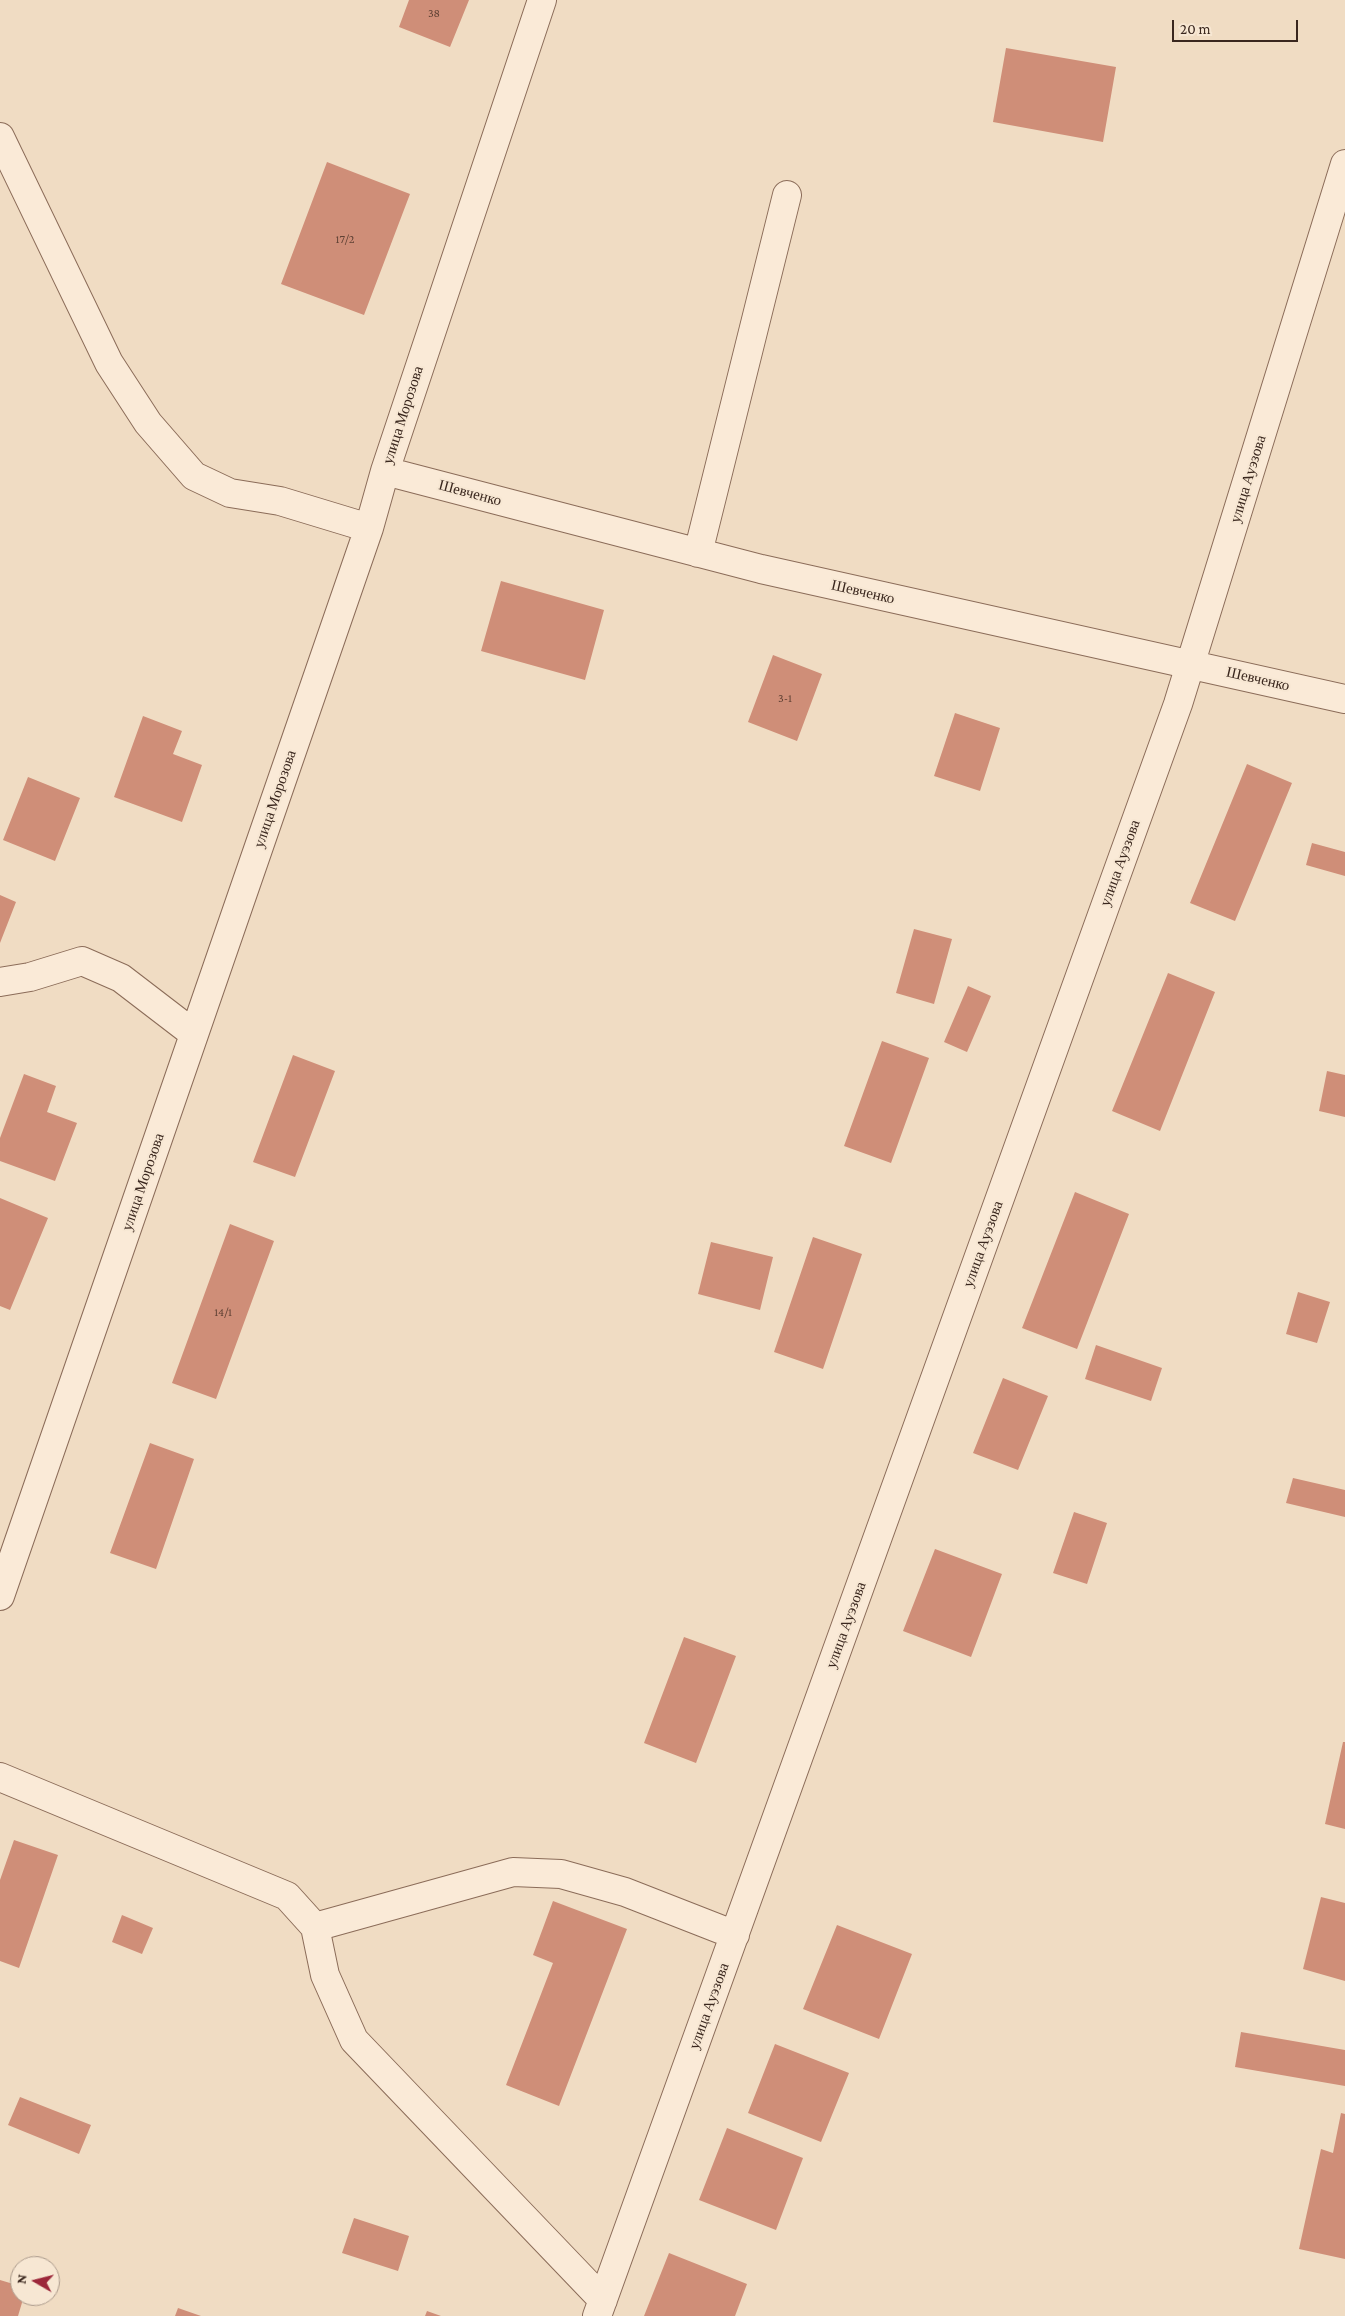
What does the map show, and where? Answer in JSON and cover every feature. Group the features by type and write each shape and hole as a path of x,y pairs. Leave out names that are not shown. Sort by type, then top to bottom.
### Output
{"street":[{"name":"улица Морозова","path":"0,1596 369,528 385,470 542,0"},
{"path":"0,137 109,363 148,423 194,476 230,493 280,501 369,528"},
{"name":"улица Ауэзова","path":"600,2308 1190,664 1345,164"},
{"path":"698,553 786,195"},
{"name":"Шевченко","path":"385,470 771,571 1345,699"},
{"path":"0,982 30,977 82,961 121,978 194,1034"},
{"path":"0,1777 287,1896 315,1927 325,1976 354,2040 600,2308"},
{"path":"315,1927 513,1872 561,1874 625,1892 735,1934"}],"building":[{"path":"409,0 469,0 450,47 399,27"},
{"path":"1006,48 1116,67 1103,142 993,122"},
{"path":"327,162 410,194 364,315 281,284"},
{"path":"501,581 604,610 585,680 481,651"},
{"path":"773,655 822,674 797,741 748,722"},
{"path":"955,713 1000,728 980,791 934,776"},
{"path":"143,716 182,731 173,754 202,765 182,822 114,797"},
{"path":"1247,764 1292,783 1235,921 1190,903"},
{"path":"28,777 80,798 55,861 3,840"},
{"path":"1312,843 1345,852 1345,876 1306,865"},
{"path":"0,895 16,902 0,943"},
{"path":"914,929 952,939 934,1004 896,993"},
{"path":"1168,973 1215,992 1160,1131 1112,1111"},
{"path":"968,986 991,996 967,1052 944,1042"},
{"path":"882,1041 929,1058 891,1163 844,1146"},
{"path":"293,1055 335,1071 295,1177 253,1162"},
{"path":"1327,1071 1345,1075 1345,1117 1319,1111"},
{"path":"24,1074 56,1086 47,1112 77,1123 55,1181 0,1161 0,1138"},
{"path":"1075,1192 1129,1214 1077,1349 1022,1328"},
{"path":"0,1198 48,1218 10,1310 0,1306"},
{"path":"230,1224 274,1241 216,1399 172,1383"},
{"path":"813,1237 862,1254 823,1369 774,1352"},
{"path":"711,1242 773,1257 760,1310 698,1294"},
{"path":"1298,1292 1330,1302 1317,1343 1286,1334"},
{"path":"1096,1345 1162,1368 1151,1401 1085,1379"},
{"path":"1003,1378 1048,1396 1018,1470 973,1453"},
{"path":"150,1443 194,1459 156,1569 110,1553"},
{"path":"1293,1478 1345,1490 1345,1517 1286,1503"},
{"path":"1074,1512 1107,1523 1087,1584 1053,1573"},
{"path":"935,1549 1002,1574 971,1657 903,1631"},
{"path":"684,1637 736,1656 696,1763 644,1743"},
{"path":"1343,1742 1345,1742 1345,1829 1325,1824"},
{"path":"14,1840 58,1855 19,1968 0,1961 0,1880"},
{"path":"1321,1897 1345,1903 1345,1981 1303,1969"},
{"path":"553,1901 627,1929 559,2106 506,2085 553,1963 533,1955"},
{"path":"122,1915 153,1928 142,1954 112,1942"},
{"path":"837,1925 912,1954 879,2039 803,2009"},
{"path":"1241,2032 1345,2050 1345,2086 1235,2067"},
{"path":"775,2044 849,2073 821,2142 748,2113"},
{"path":"20,2097 91,2125 79,2154 8,2125"},
{"path":"1341,2113 1345,2114 1345,2259 1299,2249 1321,2149 1333,2153"},
{"path":"727,2128 803,2158 776,2230 699,2200"},
{"path":"354,2218 409,2236 398,2271 342,2253"},
{"path":"669,2253 747,2284 735,2316 644,2316"},
{"path":"0,2280 10,2283 10,2306 21,2306 18,2316 0,2316"},
{"path":"178,2308 201,2316 175,2316"},
{"path":"427,2311 441,2316 425,2316"}]}
